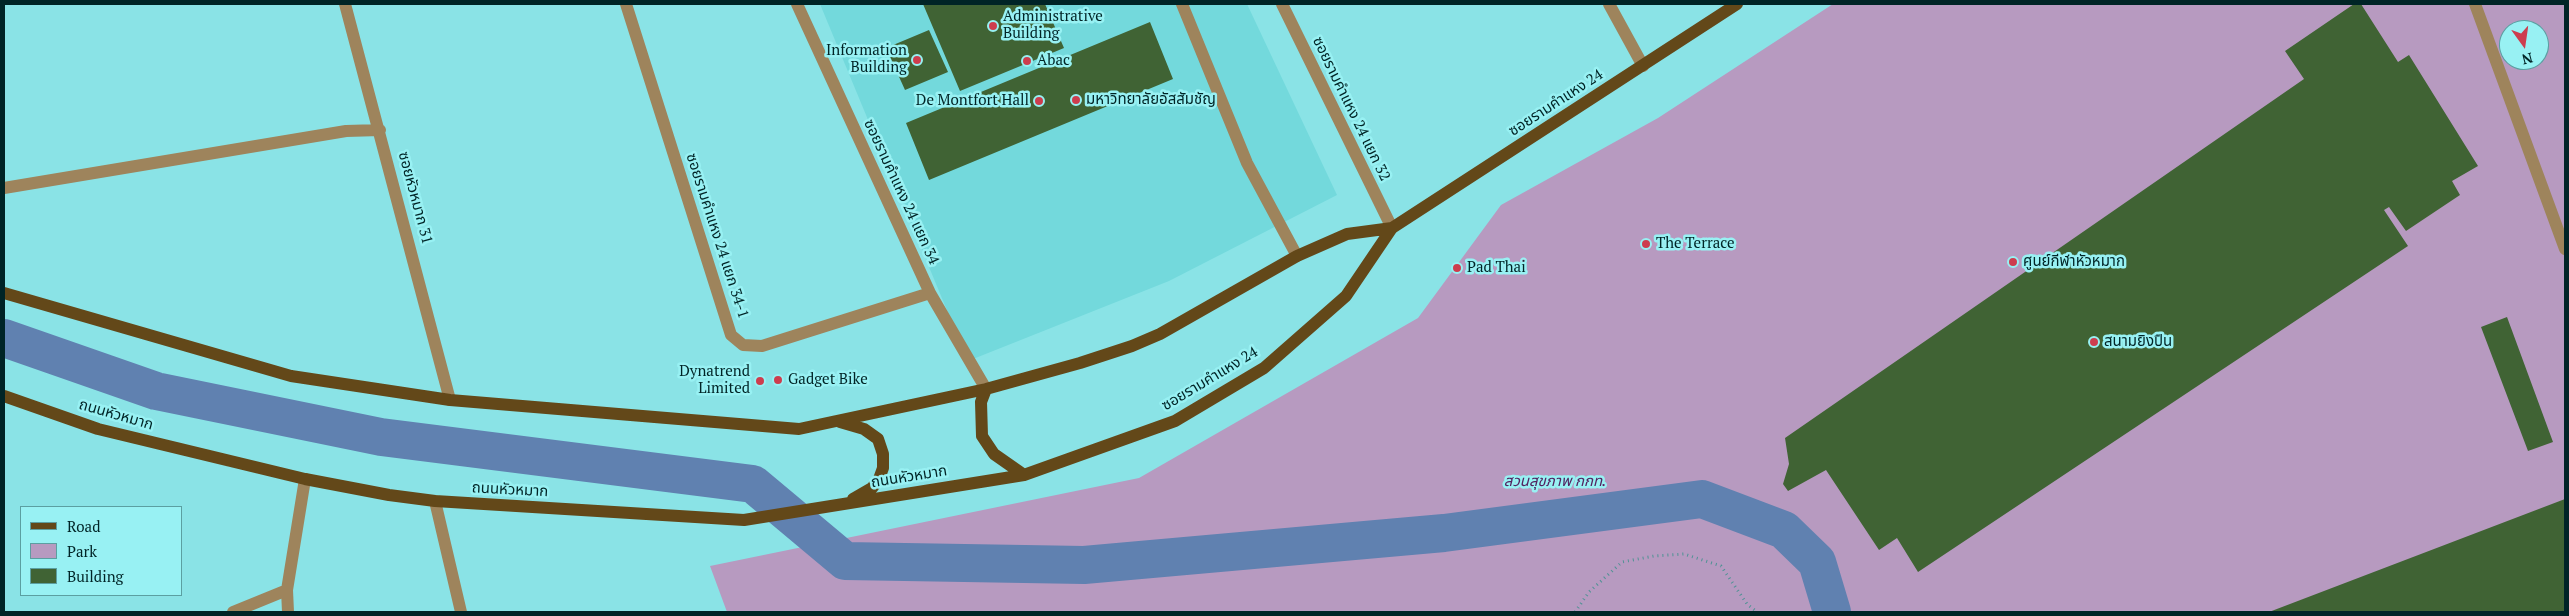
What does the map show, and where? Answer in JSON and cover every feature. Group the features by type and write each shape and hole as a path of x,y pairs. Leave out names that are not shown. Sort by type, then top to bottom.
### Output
{"main road":[{"name":"ซอยรามคำแหง 24","path":"1024,475 1175,421 1264,368 1346,296 1392,228 1736,4"},
{"name":"ซอยรามคำแหง 24","path":"986,389 1080,363 1160,334 1297,256 1347,234 1392,228"},
{"path":"4,293 291,376 450,400 799,429 986,389"},
{"path":"986,389 981,402 982,436 994,454 1024,475"},
{"name":"ถนนหัวหมาก","path":"4,396 98,429 305,478 389,495 435,501 744,520 1024,475"},
{"path":"838,421 864,429 878,439 883,454 884,468 872,488 840,505"}],"street":[{"name":"ซอยหัวหมาก 31","path":"345,4 380,130 450,400"},
{"name":"ซอยรามคำแหง 24 แยก 34-1","path":"626,4 731,336 743,345 762,346 930,293"},
{"name":"ซอยรามคำแหง 24 แยก 34","path":"798,4 930,293 986,389"},
{"path":"1182,4 1247,163 1297,256"},
{"name":"ซอยรามคำแหง 24 แยก 32","path":"1282,4 1392,228"},
{"path":"1609,4 1643,66"},
{"path":"2476,4 2565,249"},
{"path":"4,188 346,131 380,130"},
{"path":"288,612 287,590 305,478"},
{"path":"435,501 461,612"},
{"path":"233,612 287,590"}],"path":[{"path":"1575,612 1589,592 1622,562 1654,556 1684,554 1721,566 1747,604 1757,612"}],"shaded area":[{"name":"มหาวิทยาลัยอัสสัมชัญ","path":"820,4 1247,4 1337,195 1169,281 968,361"}],"green space":[{"name":"ศูนย์กีฬาหัวหมาก","path":"1833,4 2565,4 2565,612 727,612 710,566 1139,478 1418,318 1501,205 1658,118"}],"building":[{"name":"Administrative Building","path":"923,4 1045,4 1064,48 960,91"},
{"name":"สนามยิงปืน","path":"2354,4 2361,4 2398,62 2409,55 2478,166 2452,181 2460,195 2406,231 2389,207 2384,210 2408,246 1918,572 1897,538 1879,550 1826,470 1788,491 1783,484 1789,464 1785,438 2304,79 2285,51"},
{"name":"De Montfort Hall","path":"1150,22 1173,79 929,180 906,123"},
{"name":"Information Building","path":"929,30 948,72 905,90 886,48"},
{"path":"2507,317 2553,442 2528,451 2481,327"},
{"path":"2565,499 2565,612 2269,612"}],"waterway":[{"path":"4,338 156,391 381,437 753,484 845,561 1084,565 1444,533 1702,499 1784,530 1817,562 1832,612"}],"place":[{"name":"Administrative Building","path":"993,26"},
{"name":"Information Building","path":"917,60"},
{"name":"Abac","path":"1027,61"},
{"name":"มหาวิทยาลัยอัสสัมชัญ","path":"1076,100"},
{"name":"De Montfort Hall","path":"1039,101"},
{"name":"The Terrace","path":"1646,244"},
{"name":"ศูนย์กีฬาหัวหมาก","path":"2013,262"},
{"name":"Pad Thai","path":"1457,268"},
{"name":"สนามยิงปืน","path":"2094,342"},
{"name":"Gadget Bike","path":"778,380"},
{"name":"Dynatrend Limited","path":"760,381"}],"park label":[{"name":"สวนสุขภาพ กกท.","path":"1555,482"}]}
